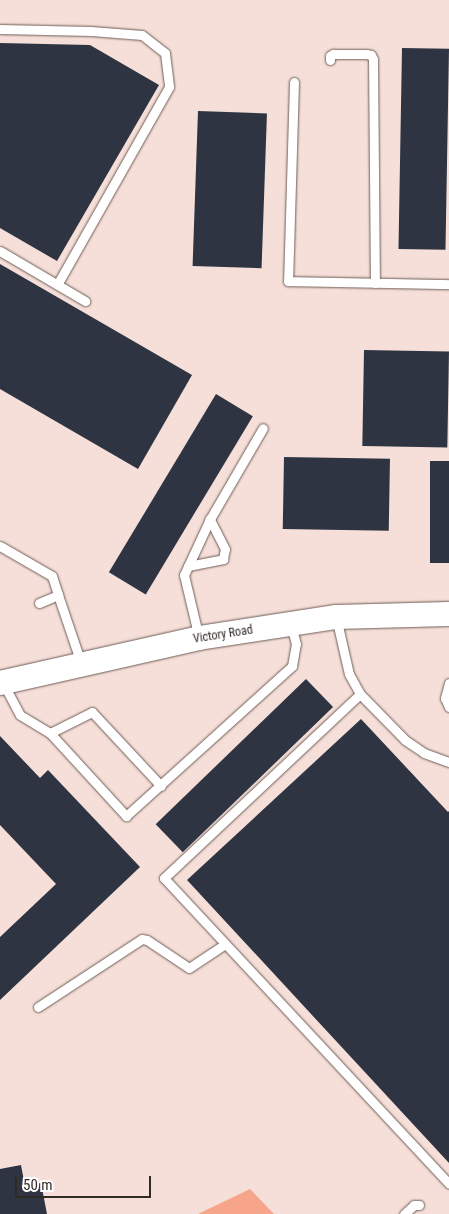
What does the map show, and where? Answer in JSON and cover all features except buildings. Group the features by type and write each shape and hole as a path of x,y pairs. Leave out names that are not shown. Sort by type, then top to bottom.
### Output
{"street":[{"name":"Victory Road","path":"1,685 81,663 199,638 336,617 449,614"}],"lane":[{"path":"0,29 91,31 142,35 165,53 169,87 57,285"},
{"path":"330,60 330,56 333,54 366,54 371,55 373,59 375,283"},
{"path":"294,82 288,281 449,284"},
{"path":"0,251 85,301"},
{"path":"199,638 184,575 210,519 263,428"},
{"path":"188,566 223,559 225,549 210,519"},
{"path":"0,546 52,576 81,663"},
{"path":"39,602 58,595"},
{"path":"336,617 349,674 360,694 405,740 424,753 449,762"},
{"path":"1,685 20,715 50,733 126,816 292,666 296,644 291,624"},
{"path":"449,683 445,698 449,707"},
{"path":"360,694 164,878 449,1184"},
{"path":"50,733 92,712 161,786"},
{"path":"38,1007 142,939 147,940 189,968 225,944"},
{"path":"404,1214 414,1205 419,1205"}],"shaded area":[{"path":"250,1189 274,1214 198,1214"}]}
